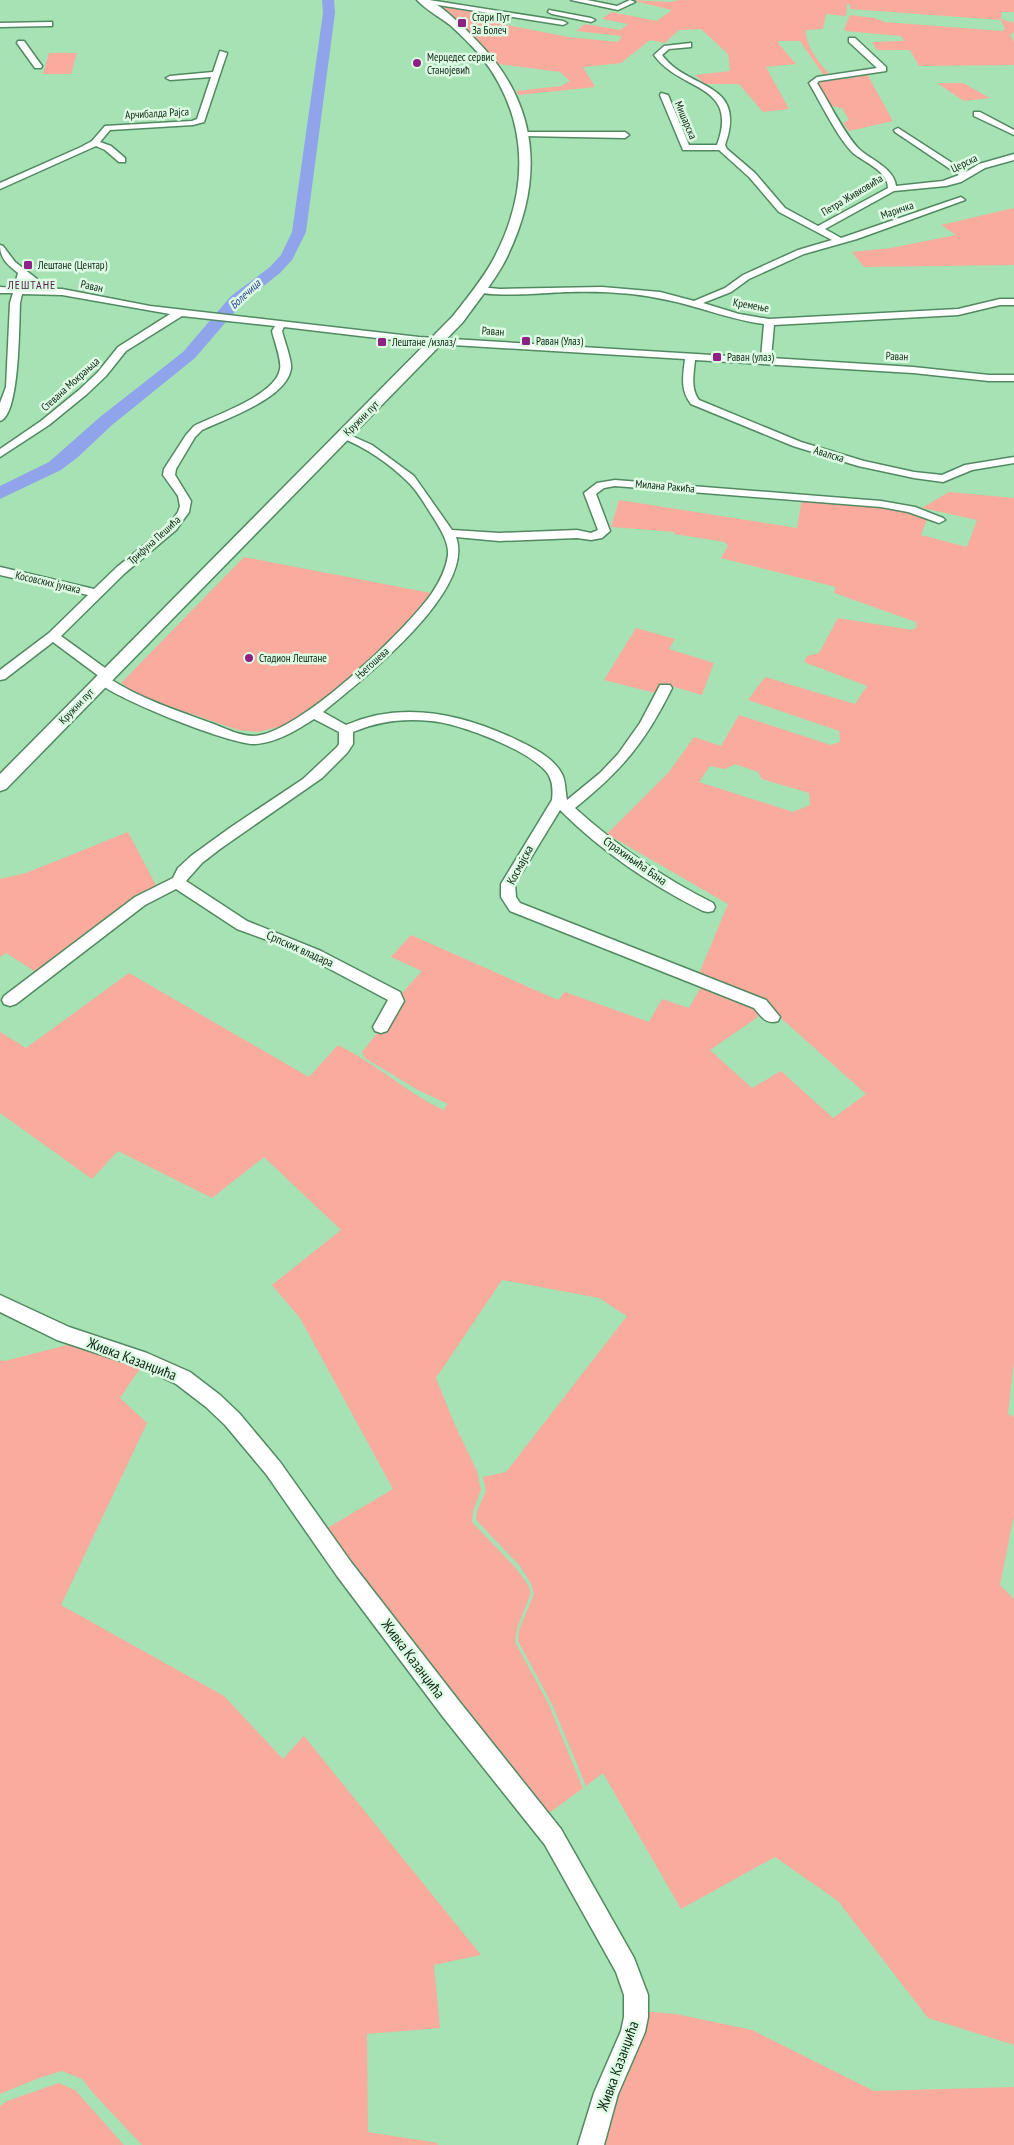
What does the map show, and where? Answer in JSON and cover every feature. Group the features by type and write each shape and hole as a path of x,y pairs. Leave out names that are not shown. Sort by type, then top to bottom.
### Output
{"main road":[{"name":"Кружни пут","path":"0,785 458,320 480,290 506,245 521,202 526,164 524,134 518,107 497,69 458,27 429,1"}],"street":[{"path":"575,0 618,8 630,2"},
{"path":"429,1 563,23"},
{"path":"541,10 591,20"},
{"path":"0,25 49,24"},
{"name":"Петра Живковића","path":"819,229 892,188 892,183 883,170 856,151 850,144 813,83 817,78 883,70 852,40"},
{"path":"21,44 38,66"},
{"path":"688,46 665,47 660,50 658,55 664,64 705,86 718,99 724,108 728,125 721,147 752,175 776,206 819,229"},
{"name":"Арчибалда Рајса","path":"0,186 22,178 95,143 103,132 113,126 192,123 201,120 223,53"},
{"path":"170,78 216,74"},
{"name":"Мишарска","path":"664,95 686,148 721,147"},
{"path":"977,114 1014,133"},
{"path":"898,130 966,176"},
{"path":"524,134 625,135"},
{"path":"95,143 108,148 122,160"},
{"name":"Церска","path":"892,188 944,184 963,178 982,166 1014,157"},
{"name":"Маричка","path":"840,241 961,200"},
{"name":"Петра Живковића","path":"819,229 840,241"},
{"path":"696,303 728,290 746,277 768,266 801,252 840,241"},
{"name":"Раван","path":"0,249 12,264 23,273 62,292"},
{"path":"0,418 11,387 13,319 23,273"},
{"name":"Кремење","path":"480,290 510,292 606,289 661,295 696,303 742,318 769,322 958,312 1000,302 1012,297"},
{"name":"Раван","path":"0,290 62,292 109,302 179,312 436,341 944,372 987,379 1014,378"},
{"name":"Стевана Мокрањца","path":"0,454 45,423 83,392 102,374 122,349 179,312"},
{"path":"766,362 769,322"},
{"name":"Трифуна Пешића","path":"0,676 53,636 96,593 172,528 186,508 185,498 169,472 191,435 207,423 264,396 285,374 286,368 277,331 281,324"},
{"name":"Авалска","path":"690,358 687,385 690,396 695,402 797,444 880,469 943,479 970,467 1014,460"},
{"name":"Његошева","path":"104,678 128,696 246,739 263,739 301,722 314,713 397,641 437,593 445,580 454,552 448,533 411,478 356,440 343,436"},
{"name":"Милана Ракића","path":"448,533 499,537 578,534 598,536 604,531 590,493 601,485 615,483 881,504 911,509 939,520"},
{"name":"Косовских јунака","path":"0,571 96,593"},
{"path":"53,636 104,678"},
{"name":"Космајска","path":"665,688 658,705 634,742 606,775 563,804 508,884 507,894 516,908 760,1004 772,1017"},
{"path":"314,713 346,730"},
{"path":"346,730 354,726 389,717 432,717 458,722 511,742 542,759 556,774 563,804"},
{"path":"10,1000 140,901 178,882 181,874 212,846 270,810 310,781 342,750 346,744 346,730"},
{"name":"Страхињића Бана","path":"563,804 586,827 627,857 678,892 708,907"},
{"name":"Српских владара","path":"178,882 182,887 242,925 308,951 394,996 396,1001 381,1026"},
{"name":"Живка Казанџића","path":"0,1303 64,1334 147,1361 183,1378 213,1401 232,1419 273,1468 368,1600 451,1709 553,1837 626,1966 636,1995 636,2017 633,2032 606,2094 591,2145"}],"shaded area":[{"path":"630,0 670,2 679,0 1014,0 1014,12 1002,12 1001,19 1014,23 1014,32 1010,35 1014,42 1014,65 919,66 910,50 877,50 872,42 904,41 901,36 845,31 844,29 850,15 874,18 885,22 1002,31 1005,29 1001,20 850,9 850,4 847,4 846,16 826,14 823,29 806,30 806,36 811,49 818,61 831,76 825,77 800,41 779,41 778,43 796,64 766,67 789,109 763,112 739,84 705,84 695,75 730,71 728,54 701,29 679,30 665,43 650,40 621,63 583,67 595,87 519,95 516,91 561,86 570,81 560,72 498,64 465,27 435,5 483,10 472,18 568,37 618,42 622,36 576,31 585,24 620,30 628,24 602,19 611,12 657,21 672,10"},
{"path":"49,53 77,53 71,74 43,74"},
{"path":"865,73 893,121 849,131 843,123 849,120 842,108 831,106 814,83 818,80"},
{"path":"937,83 963,83 990,98 964,101"},
{"path":"1014,208 1014,265 864,267 852,252 891,248 956,235 941,225"},
{"path":"949,492 1014,498 1014,1361 1008,1414 1014,1417 1014,1515 1000,1585 1014,1599 1014,2045 928,2018 838,1901 775,1857 681,1909 603,1773 586,1786 552,1704 518,1641 519,1630 534,1594 531,1584 520,1566 476,1520 477,1511 486,1491 483,1477 506,1472 627,1316 599,1298 502,1280 436,1378 454,1423 477,1471 481,1490 473,1511 472,1522 516,1568 528,1585 531,1593 517,1628 515,1642 549,1705 583,1788 544,1817 324,1530 393,1489 300,1318 272,1285 341,1230 264,1157 212,1198 118,1151 92,1179 0,1113 0,1032 26,1048 129,973 309,1077 338,1045 443,1110 448,1104 418,1090 365,1058 362,1052 382,1027 397,999 422,971 391,957 411,935 558,1000 565,992 649,1022 662,999 689,1008 701,987 756,1008 758,1017 710,1050 752,1088 781,1071 833,1118 866,1094 763,1002 698,976 728,904 607,834 669,772 694,737 721,746 739,715 831,745 840,742 839,731 748,700 765,677 855,704 867,686 804,662 807,656 819,653 838,618 912,630 917,627 916,622 834,593 836,587 721,558 728,546 725,542 674,534 675,532 611,527 619,500 797,528 802,498 902,509 928,517 921,535 967,547 977,520 922,508","holes":["735,764 758,772 762,779 809,793 810,805 793,812 699,782 710,766 725,769"]},
{"path":"244,557 431,593 393,640 370,661 317,706 282,726 258,732 238,730 137,695 121,683"},
{"path":"636,628 675,639 669,649 714,663 702,695 661,683 655,693 604,680"},
{"path":"128,832 157,887 39,974 6,953 0,957 0,879 26,873"},
{"path":"79,1342 143,1364 120,1398 147,1423 61,1605 224,1696 283,1759 304,1736 481,1955 434,1965 440,2028 367,2034 368,2132 438,2143 438,2145 142,2145 82,2079 62,2071 0,2094 0,1360 5,1361"},
{"path":"640,2011 676,2014 752,2030 874,2091 1014,2087 1014,2145 597,2145"},
{"path":"59,2083 75,2090 124,2145 0,2145 0,2106 7,2101"}],"waterway":[{"name":"Болечица","path":"0,493 55,466 72,453 106,421 189,355 237,299 275,270 287,257 299,232 329,13 328,0"}],"place":[{"name":"Стари Пут За Болеч","path":"462,23"},
{"name":"Мерцедес сервис Станојевић","path":"417,63"},
{"name":"Лештане (Центар)","path":"28,265"},
{"name":"Раван (Улаз)","path":"526,341"},
{"name":"Лештане /излаз/","path":"382,342"},
{"name":"Раван (улаз)","path":"717,357"},
{"name":"Стадион Лештане","path":"249,658"}],"district":[{"name":"ЛЕШТАНЕ","path":"32,285"}]}
